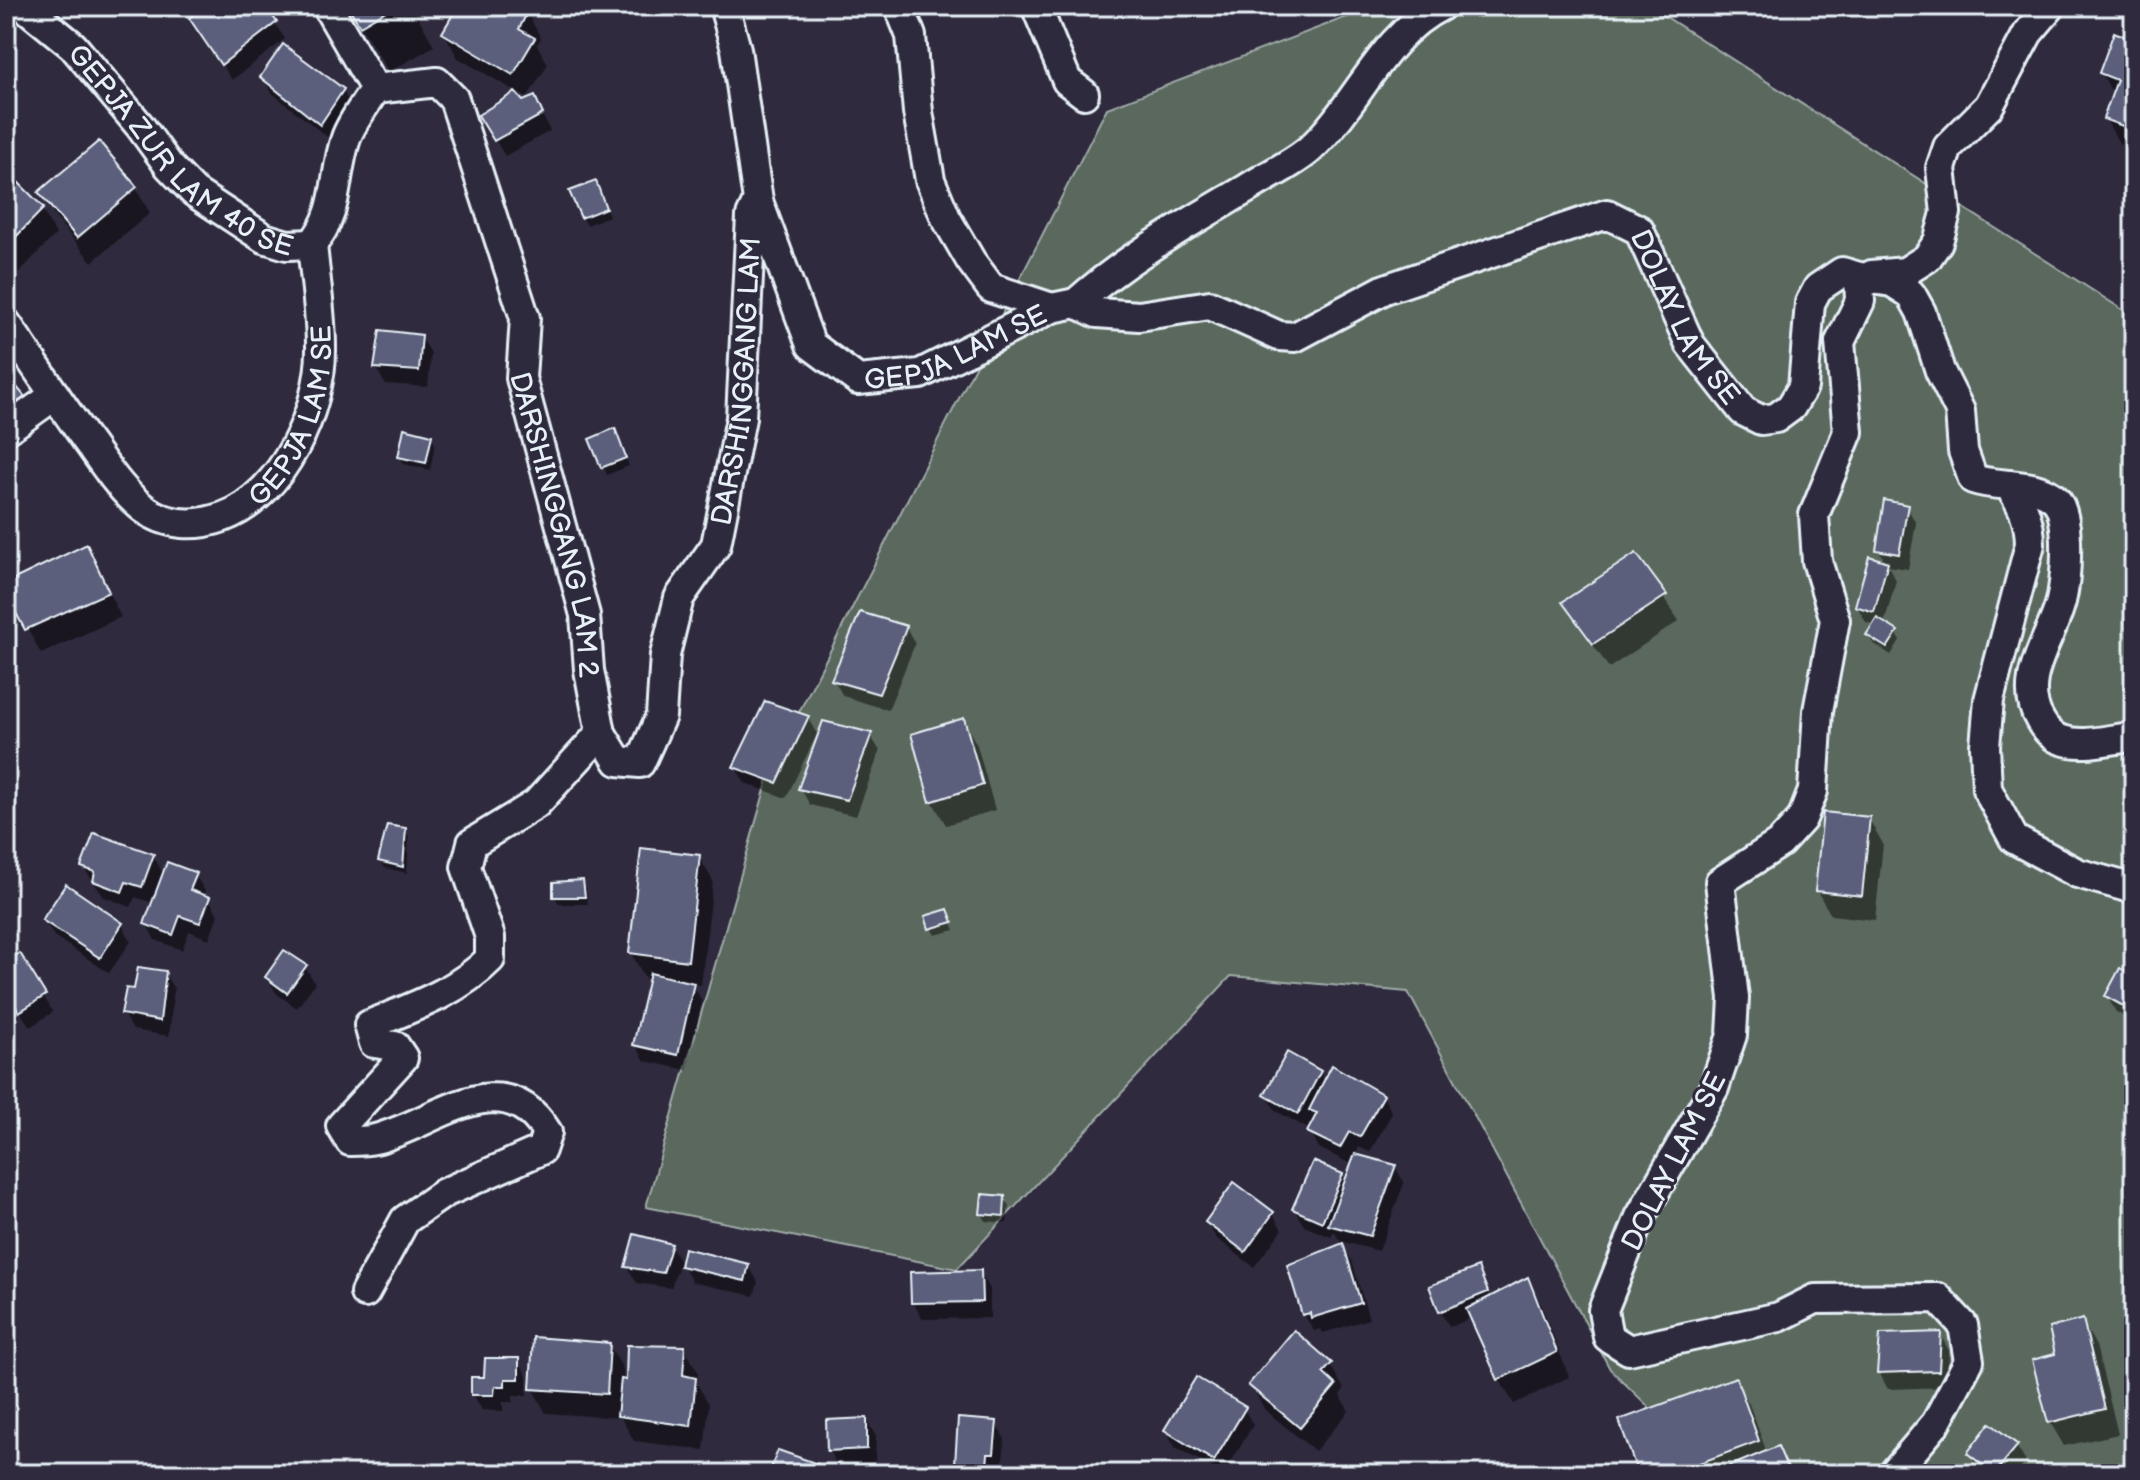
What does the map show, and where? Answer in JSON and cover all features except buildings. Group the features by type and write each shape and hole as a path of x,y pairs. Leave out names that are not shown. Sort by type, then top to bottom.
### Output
{"street":[{"name":"GEPJA ZUR LAM 40 SE","path":"24,6 73,46 169,166 194,192 264,238 287,245 312,244"},
{"path":"312,244 325,228 331,211 347,134 375,89 327,6"},
{"name":"GEPJA LAM SE","path":"724,6 736,49 758,201 811,345 858,380 920,374 1064,305"},
{"path":"899,6 911,36 918,112 930,180 946,218 991,288 1064,305 1157,243 1309,150 1336,120 1376,65 1422,15 1441,6"},
{"path":"1036,6 1067,81 1084,94"},
{"path":"1859,277 1905,272 1927,258 1938,242 1946,213 1941,168 1948,147 1989,106 2021,43 2051,6"},
{"name":"DARSHINGGANG LAM 2","path":"375,89 437,82 454,99 525,318 521,378 585,615 589,670 601,733"},
{"name":"DARSHINGGANG LAM","path":"601,733 618,761 640,763 661,716 665,655 679,598 716,545 741,418 751,216 758,201"},
{"name":"DOLAY LAM SE","path":"1064,305 1097,313 1139,316 1210,305 1279,336 1295,337 1385,289 1607,214 1639,230 1690,344 1743,411 1761,420 1776,418 1784,413 1803,387 1810,303 1818,288 1842,272 1859,277 1860,301 1840,342 1848,432 1814,515 1817,561 1835,620 1818,711 1813,791 1802,819 1780,843 1720,882 1734,998 1732,1035 1714,1088 1640,1217 1603,1310 1608,1337 1629,1350 1779,1317 1815,1299 1938,1298 1963,1325 1969,1361 1936,1423 1893,1474"},
{"name":"GEPJA LAM SE","path":"6,323 116,481 143,508 165,521 188,524 210,522 238,511 259,495 285,465 302,430 314,391 321,349 312,244"},
{"path":"1859,277 1892,282 1911,294 1921,312 1940,371 1960,411 1963,451 1973,479 2041,491 2061,505 2067,540 2061,601 2033,674 2034,710 2044,727 2060,740 2083,744 2134,737"},
{"path":"6,430 55,395"},
{"path":"2009,485 2030,524 2030,544 1989,700 1985,746 1987,789 2014,839 2077,873 2134,889"},
{"path":"365,1293 405,1220 444,1193 541,1150 547,1132 537,1116 514,1100 479,1098 374,1140 350,1141 341,1126 403,1058 395,1046 374,1043 369,1025 436,998 471,978 490,959 490,937 466,867 472,843 536,804 601,733"}],"green space":[{"path":"1368,6 1649,6 2134,317 2134,1474 1717,1474 1610,1369 1408,992 1231,976 957,1269 646,1207 772,765 1107,108 1352,15"}]}
